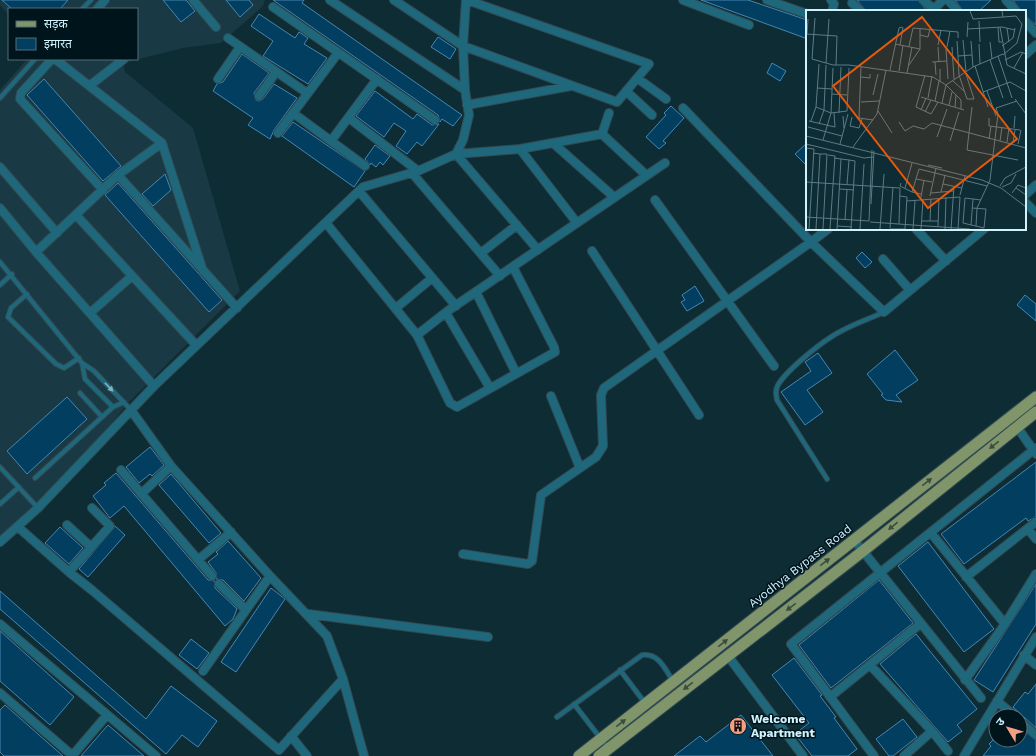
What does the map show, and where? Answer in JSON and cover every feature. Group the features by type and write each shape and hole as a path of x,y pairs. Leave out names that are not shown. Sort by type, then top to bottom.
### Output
{"main road":[{"name":"Ayodhya Bypass Road","path":"579,756 1036,396"},
{"path":"599,756 863,551 1036,412"}],"street":[{"path":"98,8 105,0"},
{"path":"193,0 216,27"},
{"path":"330,0 465,90"},
{"path":"394,0 463,46 617,102 649,64 466,0 463,46 465,90 469,115 466,129 456,154"},
{"path":"684,0 748,25"},
{"path":"767,0 784,3 806,14"},
{"path":"831,0 834,4 832,10"},
{"path":"923,0 933,10 943,0"},
{"path":"948,0 957,10"},
{"path":"1006,0 1015,10"},
{"path":"852,3 860,10"},
{"path":"273,7 435,120"},
{"path":"1026,22 1036,33"},
{"path":"228,38 307,94"},
{"path":"1026,54 1036,44"},
{"path":"218,79 240,47"},
{"path":"278,133 338,53"},
{"path":"51,60 21,93 20,99 103,190"},
{"path":"56,60 162,143 203,270"},
{"path":"89,86 123,60"},
{"path":"258,96 276,72"},
{"path":"637,78 666,99"},
{"path":"332,141 377,79"},
{"path":"467,105 572,86"},
{"path":"626,91 652,115"},
{"path":"683,108 812,242 884,312 983,230"},
{"path":"293,113 365,166"},
{"path":"602,134 609,113"},
{"path":"349,118 415,172 500,276"},
{"path":"0,542 38,508 154,386 363,187 415,172 456,154 520,149 602,134"},
{"path":"602,134 646,176"},
{"path":"36,252 118,176 162,143"},
{"path":"553,143 614,198"},
{"path":"520,149 577,223"},
{"path":"456,154 538,250"},
{"path":"417,334 512,267 665,163"},
{"path":"0,167 57,233"},
{"path":"118,176 237,308"},
{"path":"1026,194 1036,185"},
{"path":"359,191 456,306"},
{"path":"655,200 774,366"},
{"path":"1026,203 1036,213"},
{"path":"0,208 36,252 154,386"},
{"path":"76,215 196,345"},
{"path":"326,223 417,334 450,403 454,406 457,406 555,352 554,347 512,267"},
{"path":"481,253 517,225"},
{"path":"463,554 528,564 532,561 541,495 596,457 602,449 602,391 607,385 812,242 827,230"},
{"path":"917,230 946,261"},
{"path":"592,251 699,415"},
{"path":"883,260 910,290"},
{"path":"90,313 132,276"},
{"path":"396,308 432,278"},
{"path":"476,292 516,373"},
{"path":"446,313 490,388"},
{"path":"551,396 580,468"},
{"path":"131,410 171,466 270,576 308,614 327,636 343,679 364,756"},
{"path":"874,756 791,644 1035,451 1017,427"},
{"path":"141,494 171,466"},
{"path":"121,470 212,576"},
{"path":"69,572 110,526 92,508"},
{"path":"966,577 1036,522"},
{"path":"67,525 91,547"},
{"path":"18,526 276,753 343,679"},
{"path":"1028,529 1036,539"},
{"path":"198,560 231,532"},
{"path":"931,533 1004,624"},
{"path":"854,540 981,698"},
{"path":"965,680 1004,624 1036,574"},
{"path":"203,671 270,576"},
{"path":"219,584 246,610"},
{"path":"308,614 488,636"},
{"path":"0,624 156,756"},
{"path":"830,697 920,624"},
{"path":"976,756 966,753 1036,637"},
{"path":"1024,655 1036,665"},
{"path":"728,656 803,756"},
{"path":"870,665 932,731 948,751"},
{"path":"0,693 72,756 107,715"},
{"path":"997,701 1005,708"},
{"path":"1028,728 1036,735"},
{"path":"904,756 932,731"},
{"path":"291,736 307,756"}],"lane":[{"path":"83,8 91,0"},
{"path":"0,98 34,60"},
{"path":"0,262 12,274 79,358 82,363 85,379 113,406"},
{"path":"0,285 12,274"},
{"path":"27,294 11,308 8,317 56,364 64,368 79,358"},
{"path":"828,479 778,400 776,393 778,385 788,374 827,340 884,312"},
{"path":"82,363 94,371 131,410"},
{"path":"80,393 102,417"},
{"path":"35,478 113,406 124,402"},
{"path":"0,467 38,508"},
{"path":"0,504 19,487"},
{"path":"556,717 642,655 650,654 658,659 673,682"},
{"path":"620,670 646,704"},
{"path":"574,704 609,748"}],"shaded area":[{"path":"0,0 265,0 263,6 221,43 183,48 138,59 138,8 8,8 8,14 0,5"},
{"path":"26,60 135,60 123,63 125,72 193,128 240,291 128,403 90,450 20,520 0,537 0,90"}],"building":[{"path":"2,0 68,0 61,8 11,8"},
{"path":"163,0 186,0 195,11 181,22"},
{"path":"226,0 249,0 253,5 240,17"},
{"path":"273,0 304,0 302,3 462,115 453,126 442,119 440,122 438,115"},
{"path":"701,0 748,0 806,20 805,38"},
{"path":"857,0 918,0 926,10 865,10"},
{"path":"955,0 991,0 980,10 962,10"},
{"path":"1013,0 1036,0 1036,25 1026,17 1026,10 1020,10"},
{"path":"259,14 295,38 299,32 308,38 304,44 327,58 308,84 263,56 273,41 251,26"},
{"path":"438,37 456,49 450,59 431,47"},
{"path":"242,54 269,73 254,93 256,100 259,101 263,99 274,84 297,98 274,130 270,139 248,125 253,118 213,91 217,84 223,82"},
{"path":"772,63 786,71 780,81 767,73"},
{"path":"44,79 121,166 103,181 27,95"},
{"path":"375,91 413,119 417,114 432,125 439,124 422,146 417,142 407,154 396,146 406,131 394,123 384,137 356,116"},
{"path":"671,106 684,118 663,141 666,143 659,149 646,137 666,115 664,113"},
{"path":"293,122 365,171 354,187 282,136"},
{"path":"806,144 806,165 795,154"},
{"path":"375,145 390,156 383,165 380,162 376,167 371,163 370,165 365,159"},
{"path":"165,174 171,190 153,206 142,194"},
{"path":"118,183 222,300 209,312 105,195"},
{"path":"862,252 872,262 865,268 856,258"},
{"path":"695,286 704,301 687,311 681,302 685,300 682,295"},
{"path":"1025,295 1036,304 1036,321 1017,305"},
{"path":"895,350 918,380 896,395 902,402 886,400 867,374"},
{"path":"818,353 832,373 807,390 823,412 805,425 781,392 811,371 805,362"},
{"path":"67,397 87,419 27,474 7,451"},
{"path":"150,447 164,465 152,476 150,474 139,483 126,467"},
{"path":"1036,462 1036,517 1028,521 1026,518 964,564 941,534"},
{"path":"116,473 208,580 215,581 215,588 237,609 233,619 225,626 124,506 110,518 93,496 106,485 104,483"},
{"path":"171,474 221,533 209,543 159,485"},
{"path":"115,526 125,535 88,577 79,569"},
{"path":"60,527 83,548 69,564 45,543"},
{"path":"228,541 261,578 244,601 223,580 216,579 216,573 208,562 218,554 216,552"},
{"path":"928,542 994,629 964,652 898,566"},
{"path":"879,580 913,623 831,688 799,645"},
{"path":"1036,584 1036,624 993,692 974,680"},
{"path":"271,588 285,599 236,672 221,662"},
{"path":"0,591 146,719 171,686 217,721 198,747 182,735 166,754 0,609"},
{"path":"0,631 74,697 50,725 0,681"},
{"path":"916,634 977,709 957,725 962,731 948,742 880,664"},
{"path":"191,639 209,653 197,669 179,655"},
{"path":"794,658 822,695 820,696 836,717 834,718 857,749 848,756 812,756 795,734 809,723 772,675"},
{"path":"1036,684 1036,728 1028,721 1028,708 1013,707 1025,692 1028,694"},
{"path":"5,705 63,756 4,756 0,752 0,710"},
{"name":"Welcome Apartment","path":"741,715 773,756 674,756 700,736 706,742"},
{"path":"903,719 917,737 893,756 889,756 876,739"},
{"path":"108,725 144,756 81,756"},
{"path":"1028,734 1036,740 1036,756 983,756 989,748 1028,748"}],"place":[{"name":"Welcome Apartment","path":"738,726"}]}
